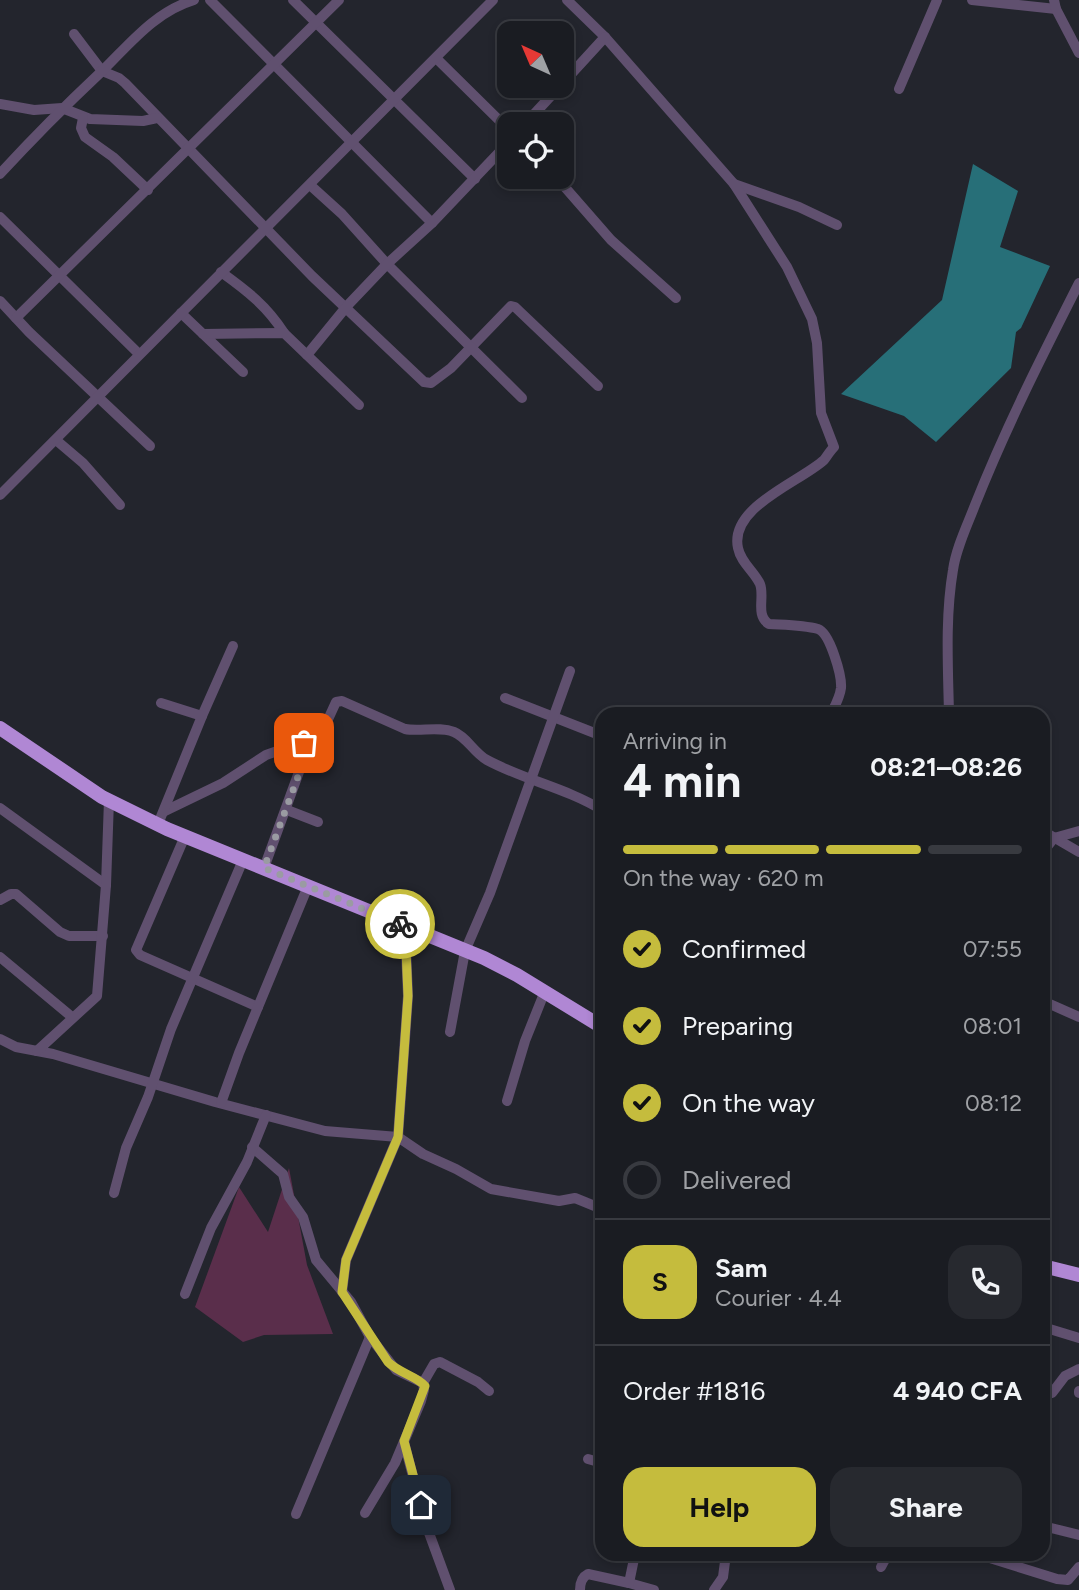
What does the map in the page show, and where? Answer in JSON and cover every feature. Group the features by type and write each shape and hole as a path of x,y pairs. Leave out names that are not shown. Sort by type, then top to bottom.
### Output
{"highway":[{"path":"0,728 108,800 162,818 186,836 465,951 517,975 595,1023"},
{"path":"1050,1268 1079,1275"}],"street":[{"path":"0,174 62,108 157,18 194,0"},
{"path":"210,0 432,223"},
{"path":"293,0 475,179"},
{"path":"16,318 339,0"},
{"path":"0,495 493,0"},
{"path":"567,0 605,37 734,184 787,267 812,319 817,343 821,413 834,447 824,459 753,508 740,527 737,543 738,552 761,586 764,621 769,624 820,629 827,636 841,685 834,707"},
{"path":"899,89 937,0"},
{"path":"972,0 1055,5 1079,53"},
{"path":"74,34 102,71 119,78 266,228 424,382 435,381 510,306 515,307 598,386"},
{"path":"574,71 605,37"},
{"path":"437,59 497,118"},
{"path":"536,112 549,98"},
{"path":"0,104 34,110 62,108 83,118 143,121 157,118"},
{"path":"83,118 81,128 85,136 148,190"},
{"path":"307,355 347,306 497,155"},
{"path":"734,184 778,199 837,225"},
{"path":"310,185 342,214 387,264 523,398"},
{"path":"566,189 611,240 676,298"},
{"path":"0,217 139,354"},
{"path":"221,272 257,299 284,333 359,405"},
{"path":"948,707 951,592 957,553 986,477 1043,353 1079,283"},
{"path":"0,301 97,398 150,446"},
{"path":"181,313 243,372"},
{"path":"204,334 284,333"},
{"path":"56,440 83,463 120,505"},
{"path":"162,818 233,646"},
{"path":"450,1032 465,951 490,893 570,671"},
{"path":"505,698 595,733"},
{"path":"264,868 312,739 325,726 336,702 342,701 405,729 456,732 483,758 595,806"},
{"path":"162,703 202,716"},
{"path":"162,818 266,755 312,739"},
{"path":"37,1051 97,996 106,885 108,800"},
{"path":"0,808 106,885"},
{"path":"286,810 318,822"},
{"path":"1050,843 1054,838 1079,831"},
{"path":"1050,835 1079,852"},
{"path":"186,836 136,950 140,955 258,1007"},
{"path":"114,1193 126,1148 171,1029 243,859"},
{"path":"221,1103 308,886"},
{"path":"0,900 16,894 61,932 78,936 103,936"},
{"path":"342,1292 346,1260 398,1137 408,996 405,926"},
{"path":"0,957 72,1017"},
{"path":"507,1101 525,1041 545,991"},
{"path":"1050,1004 1079,1017"},
{"path":"0,1039 16,1046 334,1132 398,1137 423,1154 456,1168 491,1189 559,1201 575,1198 595,1206"},
{"path":"185,1294 211,1228 247,1162 266,1115"},
{"path":"252,1147 283,1174 289,1197 303,1217 316,1260 342,1292 370,1337 396,1370 423,1383"},
{"path":"1050,1329 1079,1338"},
{"path":"296,1514 370,1337"},
{"path":"365,1513 395,1463 421,1401 423,1383 435,1364 440,1362 478,1382 489,1391"},
{"path":"1050,1393 1065,1376 1079,1369"},
{"path":"404,1441 425,1522 450,1590"},
{"path":"588,1459 595,1461"},
{"path":"1050,1529 1079,1535"},
{"path":"629,1583 634,1561"},
{"path":"713,1590 723,1577 725,1561"},
{"path":"881,1567 884,1561"},
{"path":"999,1561 1057,1580 1068,1580 1079,1567"},
{"path":"580,1590 584,1576 588,1574 654,1590"}],"shaded area":[{"path":"289,1168 307,1265 333,1334 264,1335 243,1342 195,1307 239,1187 268,1232"}],"water":[{"path":"973,164 1018,191 1000,247 1050,266 1021,328 1016,332 1011,368 936,442 904,416 841,394 942,300"}],"way so far":[{"path":"304,743 312,739 264,868 400,924"}],"route":[{"path":"400,924 405,926 408,996 398,1137 346,1260 342,1292 388,1362 396,1370 421,1381 425,1386 404,1441 421,1505"}]}
